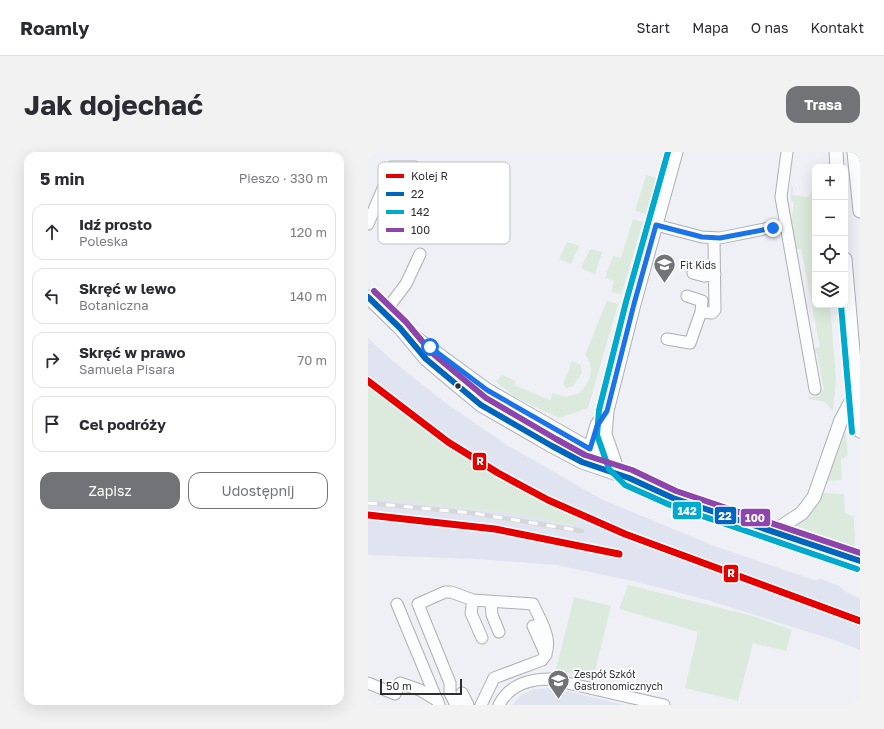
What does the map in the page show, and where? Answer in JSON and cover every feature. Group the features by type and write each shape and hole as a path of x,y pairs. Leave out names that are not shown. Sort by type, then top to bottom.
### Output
{"main road":[{"path":"616,466 605,434 607,411 634,304 676,152"},
{"path":"836,152 837,164"},
{"path":"854,152 860,211"},
{"path":"846,272 860,431"},
{"path":"368,297 400,328 426,359 481,404 582,462 629,478 673,498 860,560"},
{"path":"400,328 430,347 487,390 590,449 616,466 629,478"},
{"path":"773,532 802,513 814,496 840,420 856,392"},
{"path":"590,449 597,426 607,411"},
{"path":"582,462 590,449 605,434"}],"street":[{"path":"787,152 781,197 784,224 815,389"},
{"path":"368,224 378,200"},
{"path":"656,225 702,237 714,238 736,236 784,224"},
{"path":"701,312 712,313 716,310 714,238"},
{"path":"384,313 406,284 420,254"},
{"path":"693,273 704,276 715,274"},
{"path":"667,338 690,343 701,312 702,301 687,296"},
{"path":"456,705 450,694 450,683 418,604 445,592 458,594 474,600 533,604 548,638 546,656 542,660 494,678 481,705"},
{"path":"474,600 471,613 482,638"},
{"path":"491,602 492,616 499,632"},
{"path":"397,604 439,703"},
{"path":"533,626 546,656"},
{"path":"499,705 510,692 520,684 537,679 550,679 664,705"},
{"path":"368,683 396,694 400,683 420,690 439,703"},
{"path":"462,693 468,705"}],"shaded area":[{"path":"368,338 394,362 447,404 507,445 603,500 717,547 817,581 819,578 839,586 848,593 860,598 860,650 837,641 707,600 633,581 556,565 477,559 368,555 368,495 371,498 511,513 575,526 578,518 538,499 462,456 427,433 368,387"},
{"name":"Zespół Szkół Gastronomicznych","path":"551,688 563,693 567,691 625,705 512,705 521,695 534,689"}],"green space":[{"path":"646,175 657,178 646,214 635,211"},
{"path":"791,185 793,187 792,195 809,197 812,189 812,306 801,249 794,250 790,229 794,202 791,201"},
{"path":"633,219 643,222 621,295 611,291 614,281 605,278 613,256 621,258"},
{"path":"567,242 579,246 571,264 559,259"},
{"path":"590,249 602,252 595,274 581,268"},
{"path":"607,301 618,304 588,408 559,418 515,397 496,382 502,375 516,381 514,385 550,400 553,393 565,397 579,393 589,380 591,370 585,355"},
{"path":"812,308 830,308 836,378 833,411 825,402 809,399 808,393 810,397 816,396 816,392 824,390 817,353 814,354 813,349 820,347"},
{"path":"572,361 581,365 582,373 573,386 566,388 563,384"},
{"path":"368,386 418,424 469,459 522,490 578,518 576,526 511,513 368,498"},
{"path":"845,427 848,455 841,460 842,480 826,481"},
{"path":"822,493 844,494 845,513 854,517 855,547 793,525 812,510"},
{"path":"628,585 756,617 792,630 786,651 753,643 738,701 685,688 698,632 619,609"},
{"path":"574,597 611,606 593,679 556,669"}],"railway":[{"path":"368,503 472,513 582,531"}],"rail line":[{"name":"R","path":"368,381 448,442 498,473 548,500 625,534 860,621"},
{"name":"R","path":"368,515 495,529 619,554"}],"transit line":[{"name":"142","path":"668,152 626,302 599,410 597,435 609,469 625,485 670,505 857,569"},
{"name":"100","path":"374,291 406,322 432,353 486,398 585,455 632,470 676,491 860,553"},
{"name":"22","path":"368,297 400,328 426,359 481,405 552,446 582,462 629,478 673,498 860,561"},
{"name":"142","path":"841,308 852,432"}],"place":[{"name":"Fit Kids","path":"664,284"},
{"name":"Zespół Szkół Gastronomicznych","path":"559,700"}],"route":[{"path":"430,347 466,376 487,390 590,449 597,426 607,411 656,225 702,237 720,238 773,228"}]}
